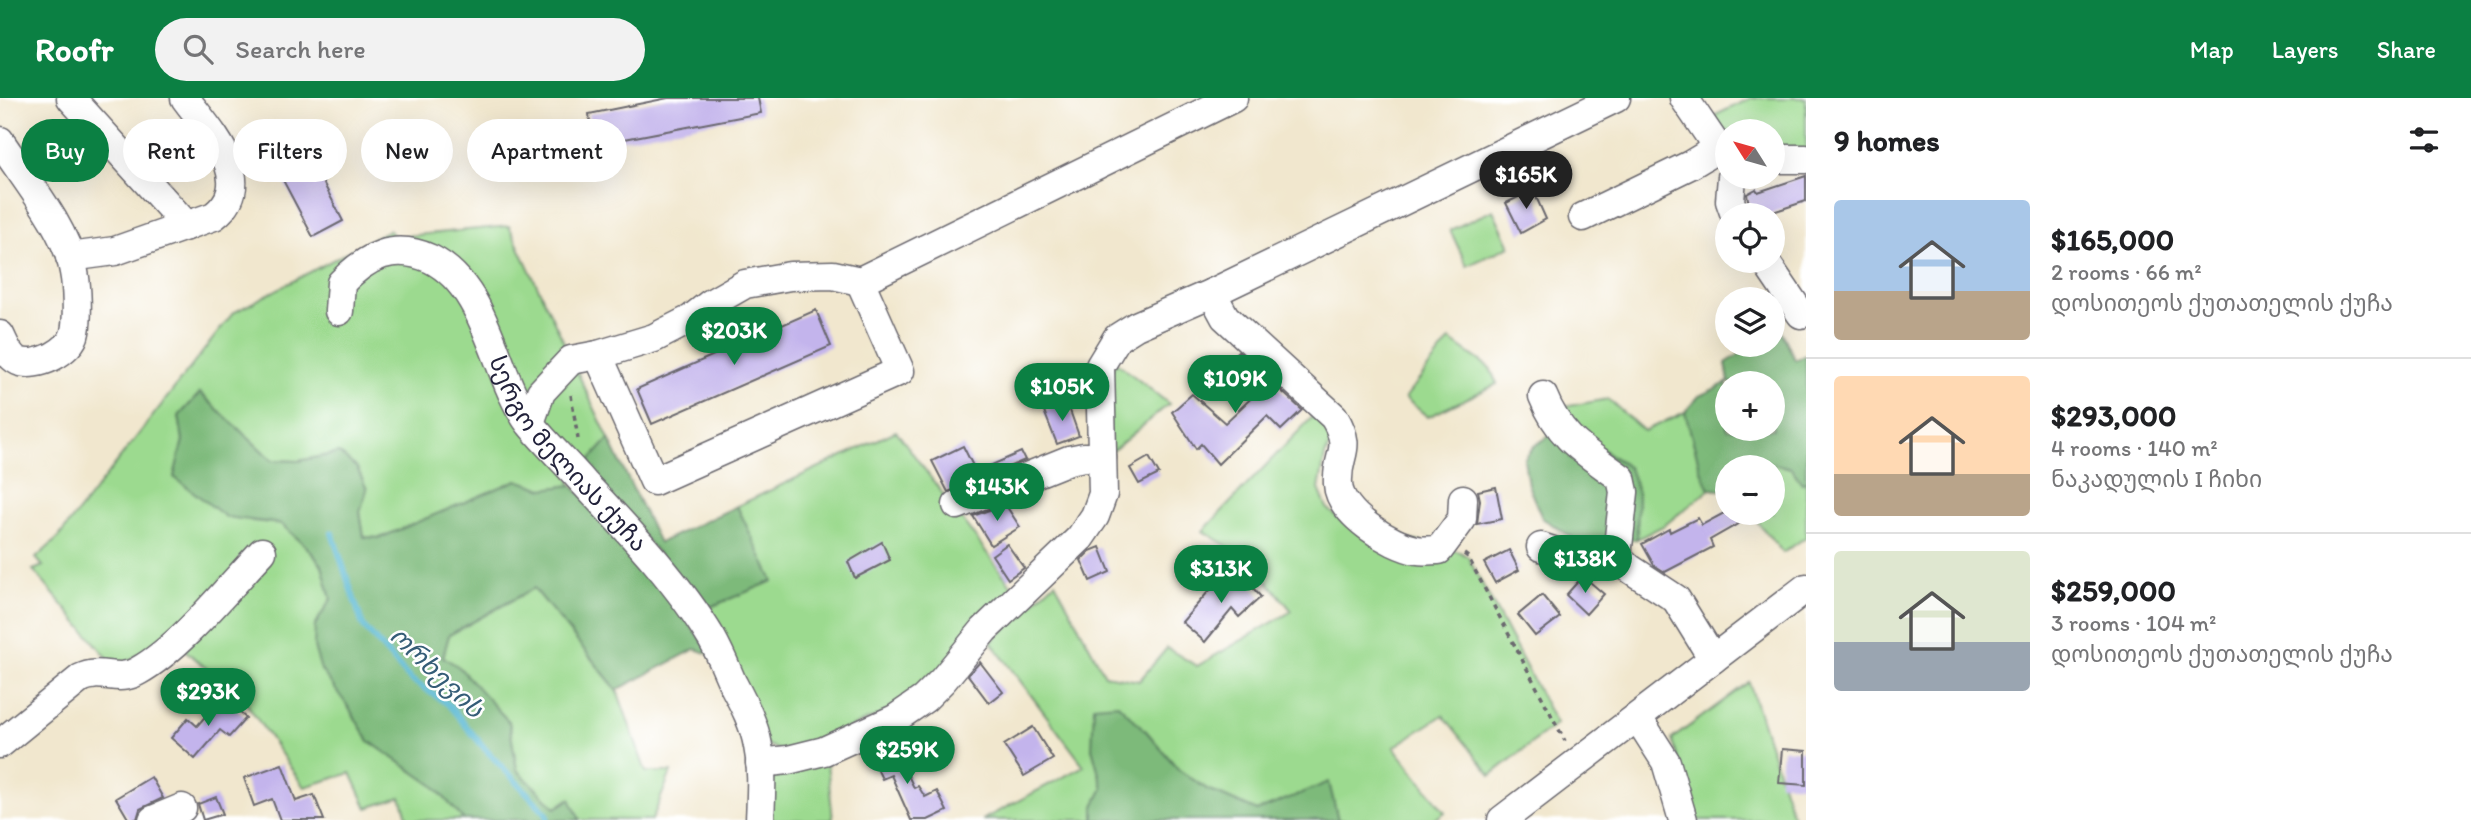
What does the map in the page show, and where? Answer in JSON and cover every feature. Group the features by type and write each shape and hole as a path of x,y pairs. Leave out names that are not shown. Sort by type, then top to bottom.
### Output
{"street":[{"path":"71,98 187,226"},
{"path":"70,257 114,251 214,216 225,207 231,195 233,181 227,158 185,98"},
{"path":"530,424 541,392 571,360 654,338 691,319 710,304 745,284 801,275 833,275 860,281 1233,98"},
{"path":"760,763 788,760 824,751 895,719 924,699 984,631 1080,538 1094,516 1103,494 1100,366 1117,338 1136,326 1212,293 1616,98"},
{"path":"1684,98 1715,139"},
{"path":"0,141 62,234 75,273 75,334 64,349 36,363 20,362 10,355 0,335"},
{"path":"1583,217 1715,151"},
{"path":"1785,159 1806,159"},
{"name":"სერგო მელიას ქუჩა","path":"339,311 341,283 367,259 397,251 429,259 451,273 463,285 516,401 530,424 633,537 712,639 752,722 759,746 760,820"},
{"path":"1773,273 1801,314"},
{"path":"598,355 654,481 900,371 860,281"},
{"path":"1212,293 1225,317 1335,417 1343,432 1345,444 1337,482 1339,493 1348,508 1379,535 1416,550 1439,550 1462,519 1463,499"},
{"path":"1542,396 1552,418 1571,441 1621,478 1624,492 1617,556"},
{"path":"957,505 1069,460 1102,458"},
{"path":"1541,547 1565,555 1617,556 1629,568 1676,599 1713,659"},
{"path":"0,744 81,678 90,673 125,676 137,672 174,645 262,552"},
{"path":"1502,820 1806,588"},
{"path":"1638,718 1666,762 1683,820"},
{"path":"153,820 183,809"}],"path":[{"path":"566,364 578,443"},
{"path":"1439,550 1460,552 1468,556 1576,765"}],"green space":[{"path":"1751,98 1806,98 1806,150 1785,151 1785,119 1716,119 1714,116"},
{"path":"1493,210 1510,246 1467,266 1450,230"},
{"path":"509,226 569,353 531,400 572,485 544,489 517,480 380,538 364,537 360,512 367,489 339,453 298,461 272,460 200,393 179,416 183,440 174,477 252,521 281,524 306,546 322,565 331,599 315,625 347,705 369,741 434,786 464,820 408,820 401,797 367,808 351,773 304,787 244,700 167,635 117,669 33,570 43,566 36,558 57,539 233,313 389,230 395,237"},
{"path":"1785,339 1795,360 1806,355 1806,482 1802,483 1791,468 1785,466 1785,455 1715,455 1715,490 1710,489 1701,471 1685,412 1699,396 1715,389 1715,441 1785,441 1785,371 1727,371 1726,363 1735,357 1785,357"},
{"path":"1450,340 1490,368 1497,384 1428,417 1405,398"},
{"path":"1116,362 1169,404 1110,453 1107,383"},
{"path":"574,365 609,439 590,460 592,472 543,422 543,400"},
{"path":"200,393 272,460 298,461 339,453 357,468 367,489 360,512 364,537 380,538 517,480 544,489 572,485 639,553 712,655 695,649 617,690 534,588 449,635 443,657 459,667 509,722 517,770 556,808 570,799 580,820 464,820 434,786 369,741 321,670 314,647 315,625 331,599 322,565 306,546 281,524 226,517 174,477 183,440 179,416"},
{"path":"1608,399 1644,431 1685,412 1701,471 1710,489 1665,525 1637,539 1638,493 1582,434 1563,407"},
{"path":"1317,412 1333,436 1325,456 1319,489 1327,508 1345,524 1460,552 1468,557 1556,724 1491,775 1443,715 1394,747 1445,812 1434,820 1338,820 1329,783 1257,811 1207,789 1179,770 1146,731 1092,748 1103,788 1094,806 1094,820 982,820 1084,766 991,642 1055,582 1105,675 1139,681 1167,648 1197,666 1292,611 1251,561 1203,531"},
{"path":"1573,421 1582,434 1629,468 1638,493 1637,539 1589,548 1542,518 1528,485 1524,459 1534,446"},
{"path":"896,431 1016,592 927,688 885,713 799,748 781,751 766,744 703,610 772,581 737,506"},
{"path":"609,439 659,543 737,506 773,581 703,610 592,472 590,460"},
{"path":"1785,466 1791,468 1802,483 1806,482 1806,537 1783,553 1760,525 1785,525"},
{"path":"534,588 617,690 646,772 671,772 652,820 580,820 569,799 556,808 517,770 509,721 443,657 449,635"},
{"path":"1749,682 1794,820 1696,820 1672,739"},
{"path":"1118,704 1146,731 1179,770 1207,789 1257,811 1329,782 1338,820 1094,820 1094,806 1103,788 1092,748 1094,706"},
{"path":"827,763 833,820 768,820 769,785 777,773"}],"building":[{"path":"668,98 758,98 761,113 627,139 627,119 590,119 589,114"},
{"path":"1806,176 1806,201 1785,208 1785,203 1749,203 1747,194 1756,189 1758,192 1785,189 1785,183"},
{"path":"284,182 323,182 343,221 313,237"},
{"path":"1533,190 1546,219 1521,233 1506,203"},
{"path":"816,310 831,346 652,424 637,389"},
{"path":"1238,351 1302,410 1281,430 1267,416 1218,464 1201,444 1196,449 1172,412 1192,394 1225,423 1261,389 1231,357"},
{"path":"1067,402 1079,436 1057,444 1044,411"},
{"path":"963,446 976,472 1021,452 1025,460 948,492 932,461"},
{"path":"1149,457 1159,474 1139,484 1130,468"},
{"path":"1496,487 1502,519 1477,524 1480,500 1478,491"},
{"path":"1005,504 1020,527 991,545 973,516"},
{"path":"1698,518 1702,525 1715,518 1715,525 1736,525 1710,540 1713,547 1665,572 1654,565 1642,544 1669,529 1670,532"},
{"path":"882,542 890,560 855,578 848,562"},
{"path":"1007,544 1024,568 1008,579 992,555"},
{"path":"1100,547 1110,572 1090,581 1081,560 1090,551"},
{"path":"1509,550 1519,570 1495,583 1484,563"},
{"path":"1236,569 1261,597 1239,617 1232,609 1205,642 1182,622 1208,592"},
{"path":"1583,576 1604,594 1586,614 1566,595"},
{"path":"1542,595 1560,617 1535,636 1518,615"},
{"path":"980,662 1003,692 989,703 968,675"},
{"path":"222,697 246,718 229,737 220,730 195,759 171,738 188,718 197,726"},
{"path":"1033,727 1053,759 1024,776 1004,745"},
{"path":"893,743 914,788 918,786 925,797 937,791 947,811 928,820 911,820 891,775 882,779 870,754"},
{"path":"1782,749 1806,751 1806,785 1779,783"},
{"path":"282,764 296,801 314,795 324,820 280,820 272,799 254,806 244,778"},
{"path":"151,777 163,798 140,809 137,819 129,820 116,798"},
{"path":"216,797 223,814 203,820 198,804"}],"waterway":[{"name":"ორხევის","path":"332,533 363,626 410,679 448,704 486,750 547,814 547,820"}]}
